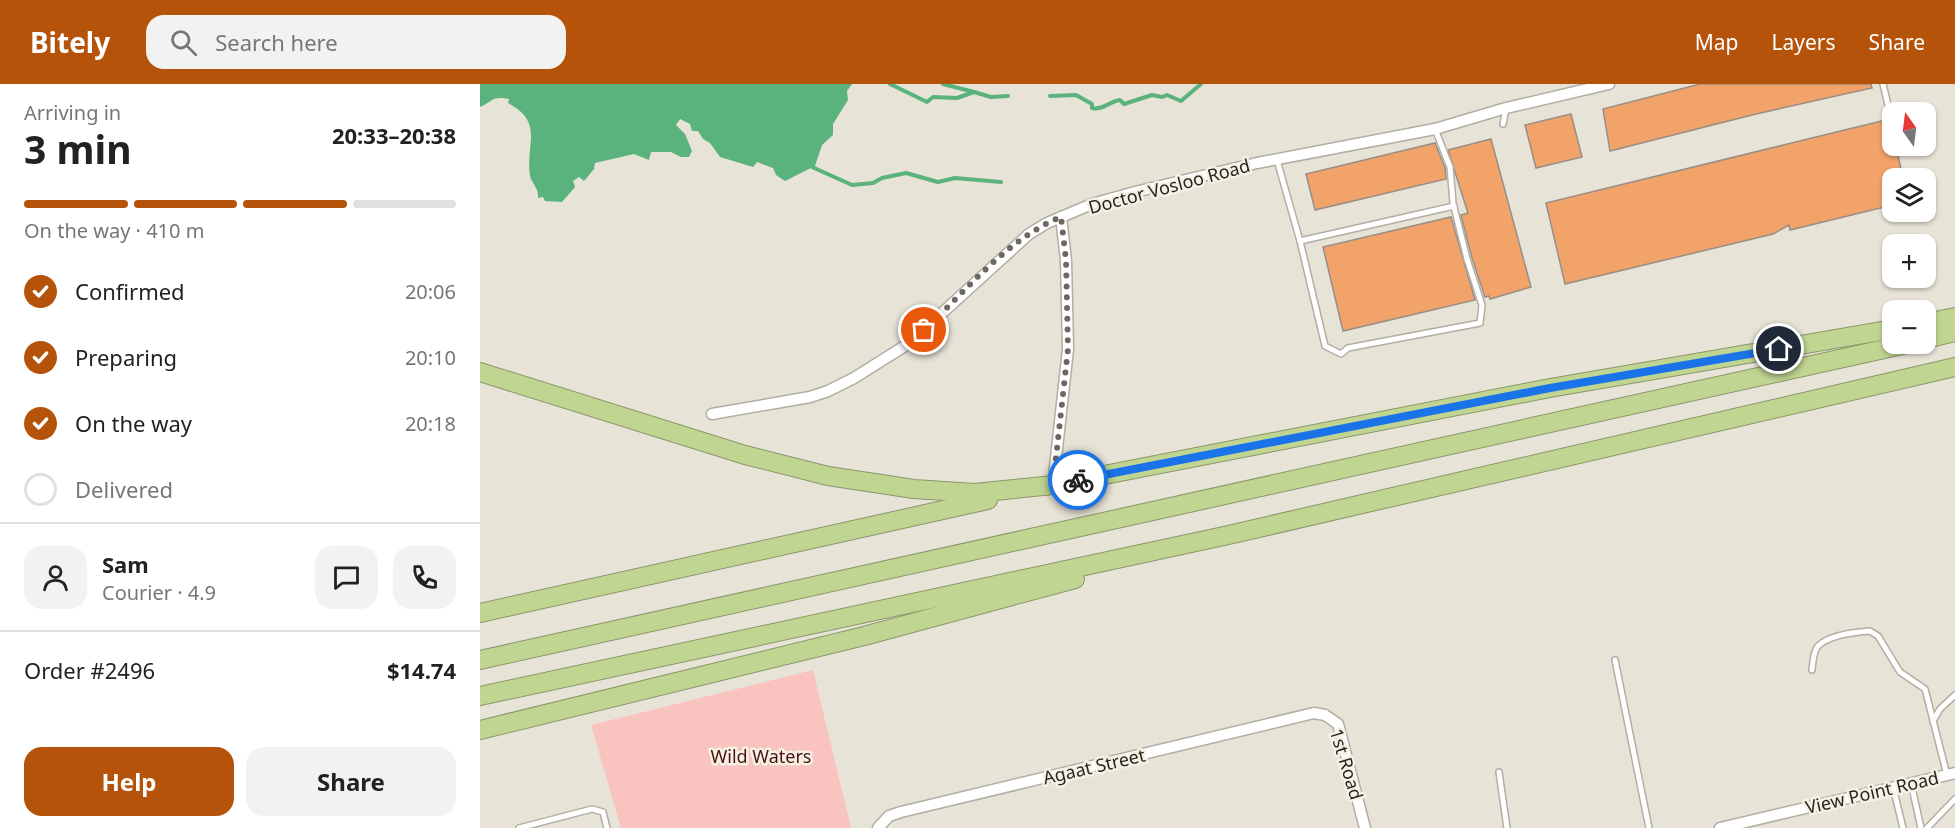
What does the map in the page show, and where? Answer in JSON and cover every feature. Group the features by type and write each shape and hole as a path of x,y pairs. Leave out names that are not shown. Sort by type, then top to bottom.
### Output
{"highway":[{"path":"1936,321 1955,317"},
{"path":"480,613 1053,485 1550,388 1882,331"},
{"path":"1936,337 1955,332"},
{"path":"480,660 1882,350"},
{"path":"480,696 1224,536 1955,367"},
{"path":"480,372 745,455 828,476 914,489 975,493 1053,485"},
{"path":"480,730 875,633 1044,588 1224,536"}],"street":[{"name":"Doctor Vosloo Road","path":"712,414 810,397 828,392 854,378 908,344 1015,245 1047,223 1092,204 1197,176 1394,135 1435,129 1506,108 1609,84"},
{"path":"1053,485 1068,349 1066,260 1061,217"},
{"name":"Agaat Street","path":"878,828 889,816 901,812 1314,713"},
{"name":"1st Road","path":"1314,713 1325,715 1338,724 1365,828"},
{"name":"View Point Road","path":"1720,828 1951,774"}],"lane":[{"path":"1883,84 1887,102"},
{"path":"1503,124 1506,108"},
{"path":"1277,160 1300,241 1325,346 1341,354 1348,348 1480,323 1482,305 1467,259 1454,206 1450,167 1435,129"},
{"path":"1300,241 1454,206"},
{"path":"1812,670 1815,651 1818,646 1828,640 1870,631 1878,636 1900,672 1925,689 1951,774"},
{"path":"1615,660 1649,828"},
{"path":"1933,721 1940,709 1955,695"},
{"path":"1498,772 1507,828"},
{"path":"1911,783 1918,806 1921,828"},
{"path":"1893,787 1903,828"},
{"path":"1927,828 1955,799"},
{"path":"519,828 592,809 603,812 607,828"}],"green space":[{"name":"Wild Waters","path":"813,670 851,828 621,828 591,725"}],"shaded area":[{"path":"480,84 852,84 847,91 848,100 833,124 833,135 822,145 815,166 785,181 776,175 773,168 757,162 753,167 720,157 698,131 692,131 690,124 680,119 676,125 685,134 692,151 689,157 681,157 671,152 651,152 649,160 634,154 595,163 594,169 584,181 579,177 573,181 575,187 562,202 545,201 543,197 538,198 530,176 531,135 526,118 508,103 509,99 496,99 480,107"}],"building":[{"path":"1700,84 1871,84 1872,88 1756,114 1610,151 1603,109"},
{"path":"1571,114 1582,157 1536,168 1525,125"},
{"path":"1882,121 1882,156 1898,156 1901,168 1882,168 1882,208 1790,230 1789,225 1773,234 1565,284 1546,203"},
{"path":"1491,139 1531,287 1490,299 1489,296 1485,297 1472,258 1461,215 1468,213 1448,150"},
{"path":"1435,143 1445,168 1446,179 1315,210 1306,174"},
{"path":"1451,217 1475,300 1343,331 1323,247"}],"waterway":[{"path":"890,84 927,102 933,97 957,98 974,92 991,97 1008,96"},
{"path":"943,84 974,92"},
{"path":"1050,96 1076,95 1092,104 1092,108 1096,109 1116,101 1120,100 1124,104 1152,95 1162,97 1167,95 1181,101 1201,84"},
{"path":"812,167 852,185 873,183 882,178 906,173 938,182 955,178 1001,182"}],"way so far":[{"path":"924,330 1015,245 1047,223 1061,217 1066,260 1068,349 1053,485 1078,480"}],"route":[{"path":"1078,480 1550,388 1779,349"}]}
